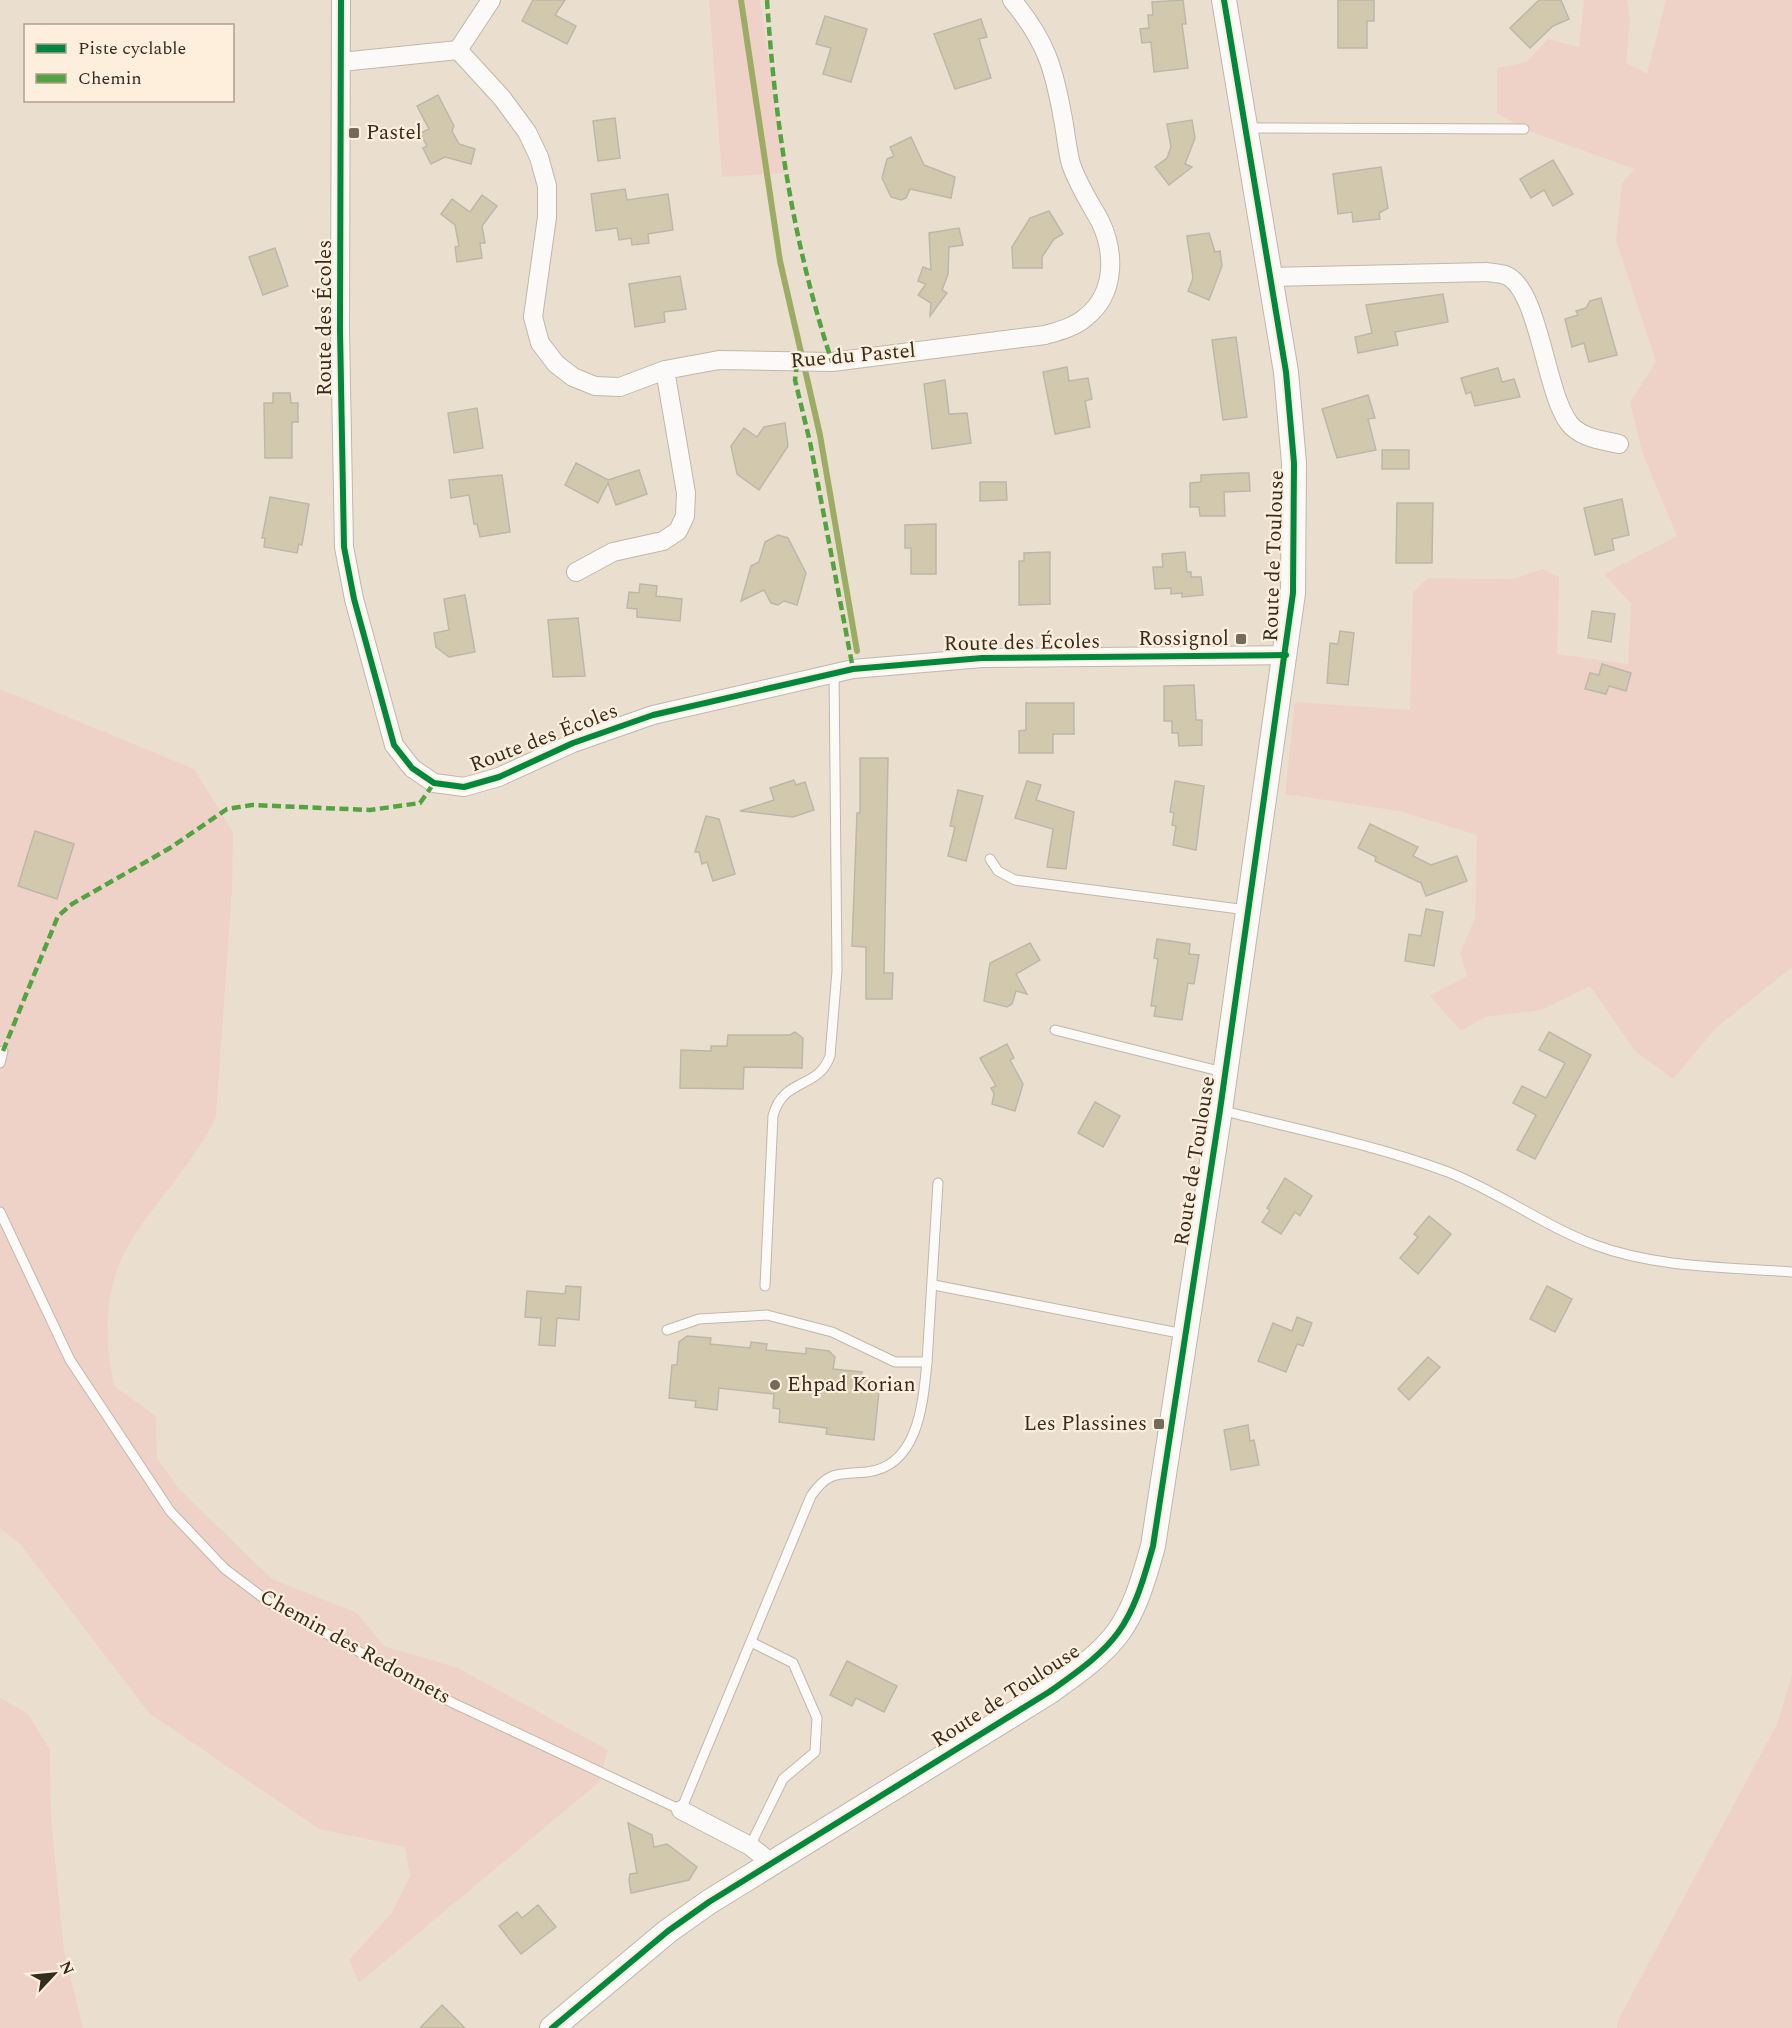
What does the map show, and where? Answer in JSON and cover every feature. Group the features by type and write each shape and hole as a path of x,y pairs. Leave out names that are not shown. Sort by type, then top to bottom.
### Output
{"street":[{"name":"Route des Écoles","path":"341,0 344,548 354,599 394,745 412,768 434,783 464,787 499,777 573,743 653,715 834,672 910,662 982,658 1286,655"},
{"path":"341,62 458,50 491,0"},
{"name":"Rue du Pastel","path":"458,50 502,98 527,132 539,157 547,186 547,217 533,316 540,343 556,364 573,377 595,387 620,387 665,370 719,360 814,363 1045,335 1070,327 1087,317 1103,299 1109,278 1111,253 1100,223 1071,164 1052,64 1039,36 1012,0"},
{"name":"Route de Toulouse","path":"552,2028 668,1931 770,1862 1049,1692 1087,1666 1112,1644 1127,1624 1141,1591 1154,1546 1184,1334 1250,910 1286,655 1295,540 1294,463 1286,372 1224,0"},
{"path":"1270,277 1487,272 1506,275 1519,285 1528,302 1554,393 1569,424 1587,437 1618,444"},
{"path":"576,572 613,552 663,541 678,531 685,516 686,494 665,370"},
{"name":"Chemin des Redonnets","path":"681,1810 750,1846 770,1862"}],"lane":[{"path":"1245,128 1524,129"},
{"path":"765,1286 773,1116 777,1102 787,1092 815,1077 826,1068 830,1056 837,971 834,672"},
{"path":"990,860 998,871 1015,880 1250,910"},
{"path":"1055,1030 1226,1073"},
{"path":"0,1063 3,1051"},
{"path":"1220,1110 1387,1153 1448,1172 1515,1203 1594,1245 1667,1263 1792,1272"},
{"path":"681,1810 811,1496 821,1481 838,1473 869,1472 884,1466 901,1453 912,1439 922,1408 927,1362 934,1285 938,1183"},
{"name":"Chemin des Redonnets","path":"0,1212 70,1360 170,1511 225,1569 270,1603 453,1703 681,1810"},
{"path":"934,1285 1184,1334"},
{"path":"667,1330 699,1319 767,1315 832,1332 895,1362 927,1362"},
{"path":"750,1846 783,1779 814,1752 817,1718 794,1663 752,1642"}],"shaded area":[{"path":"709,0 760,0 786,173 722,177"},
{"path":"1584,0 1627,0 1630,21 1626,63 1647,74 1666,0 1792,0 1792,967 1716,1028 1673,1079 1635,1051 1590,986 1541,1010 1485,1017 1461,1031 1430,996 1467,976 1460,953 1475,918 1477,835 1399,811 1285,794 1295,702 1410,710 1413,593 1428,578 1512,579 1543,569 1559,577 1557,654 1628,664 1631,604 1604,574 1677,536 1642,452 1630,402 1656,362 1616,240 1622,183 1635,169 1528,131 1497,113 1497,68 1527,62 1548,39 1579,47"},
{"path":"0,689 194,769 233,832 232,890 216,1117 196,1152 136,1233 119,1266 113,1283 108,1317 109,1352 114,1386 156,1416 157,1458 177,1487 272,1579 357,1613 384,1646 458,1668 608,1750 599,1782 359,1983 349,1960 391,1914 410,1876 405,1847 319,1829 149,1713 20,1544 0,1528"},
{"path":"1792,1675 1792,2028 1617,2028 1618,2020 1777,1724"},
{"path":"0,1698 28,1714 50,1750 51,1818 64,1951 83,2028 0,2028"}],"building":[{"path":"533,0 565,0 555,15 576,26 567,44 522,21"},
{"path":"1183,0 1186,24 1182,24 1188,68 1154,72 1151,42 1142,43 1140,29 1149,28 1148,15 1153,15 1152,2"},
{"path":"1338,0 1374,0 1374,21 1367,21 1367,48 1338,48"},
{"path":"1539,0 1561,0 1569,19 1553,26 1530,48 1510,28"},
{"path":"825,16 867,29 851,82 823,74 831,48 816,44"},
{"path":"981,19 987,37 979,39 991,78 955,89 934,34"},
{"path":"438,95 454,126 452,131 459,144 475,149 471,164 445,157 431,164 423,148 427,146 420,133 429,129 417,106"},
{"path":"615,118 620,158 598,161 593,121"},
{"path":"1192,120 1195,138 1185,164 1192,167 1169,185 1155,167 1167,158 1171,147 1167,124"},
{"path":"911,137 924,165 955,177 951,198 910,189 906,198 901,200 891,197 882,178 887,159 894,156 890,147"},
{"path":"1553,160 1573,194 1553,206 1544,190 1531,198 1520,179"},
{"path":"1381,167 1388,208 1379,213 1380,219 1353,222 1352,212 1338,214 1333,174"},
{"path":"625,189 627,200 668,194 673,230 648,234 649,243 632,245 631,238 619,240 617,228 596,231 591,194"},
{"path":"482,195 497,206 482,226 485,243 480,243 482,258 457,262 455,247 459,246 455,225 441,214 452,199 470,212"},
{"path":"1049,211 1063,234 1054,239 1042,257 1042,268 1013,268 1012,247 1030,218"},
{"path":"959,228 963,245 949,247 948,274 942,290 947,293 930,316 931,303 918,295 926,284 918,281 923,267 931,270 929,233"},
{"path":"1209,233 1215,252 1220,251 1222,266 1209,300 1188,291 1193,278 1187,236"},
{"path":"275,248 288,286 263,295 249,257"},
{"path":"680,276 686,309 664,312 665,322 635,327 629,284"},
{"path":"1443,294 1448,322 1395,332 1398,345 1358,353 1355,337 1372,333 1366,305"},
{"path":"1601,298 1617,355 1589,362 1584,343 1572,347 1565,319 1578,315 1576,311 1586,308 1590,301"},
{"path":"1236,337 1247,417 1223,420 1212,340"},
{"path":"1067,367 1069,381 1088,378 1092,399 1085,401 1090,427 1055,434 1043,372"},
{"path":"1498,368 1502,382 1514,379 1520,397 1475,406 1471,392 1466,394 1461,378"},
{"path":"945,380 949,414 967,413 971,443 932,449 924,384"},
{"path":"273,393 290,393 291,403 298,403 298,422 292,422 292,458 265,458 264,403 273,403"},
{"path":"1368,395 1375,418 1368,419 1376,450 1337,458 1322,409"},
{"path":"477,408 483,448 454,453 448,413"},
{"path":"785,423 788,446 759,490 737,474 731,446 744,428 757,437 764,427"},
{"path":"1382,450 1409,450 1409,469 1382,469"},
{"path":"576,463 608,480 639,470 647,494 616,505 608,483 598,503 565,485"},
{"path":"1249,473 1250,491 1224,492 1225,516 1200,516 1199,507 1190,507 1190,483 1201,482 1201,475"},
{"path":"502,475 510,532 480,537 477,524 474,524 469,495 451,498 449,480"},
{"path":"980,482 1006,482 1007,500 980,501"},
{"path":"270,497 309,504 302,545 299,544 297,553 264,547 265,538 262,538"},
{"path":"1622,499 1629,535 1612,539 1614,550 1595,555 1584,508"},
{"path":"1397,503 1433,503 1432,563 1396,563"},
{"path":"936,524 936,574 911,574 911,548 905,548 905,525"},
{"path":"778,535 788,538 806,573 797,605 784,601 778,605 771,603 764,590 741,601 751,566 759,562 765,542"},
{"path":"1050,552 1050,604 1019,605 1019,561 1024,561 1024,553"},
{"path":"1185,552 1187,572 1191,572 1191,577 1201,577 1203,595 1182,597 1182,593 1171,594 1171,588 1155,589 1153,567 1163,567 1162,554"},
{"path":"640,584 657,586 656,596 682,599 680,621 637,617 637,609 627,608 629,592 639,593"},
{"path":"465,595 475,652 449,657 436,647 434,633 449,630 444,599"},
{"path":"1592,611 1615,614 1611,642 1588,638"},
{"path":"578,618 585,676 553,677 548,620"},
{"path":"1340,631 1354,633 1348,685 1327,683 1330,643 1338,644"},
{"path":"1602,664 1631,673 1626,691 1609,686 1606,694 1585,689 1590,673 1599,675"},
{"path":"1194,685 1196,720 1202,720 1202,745 1179,746 1178,733 1172,733 1172,721 1164,721 1164,686"},
{"path":"1026,703 1074,703 1074,734 1053,734 1053,753 1019,753 1019,731 1026,730"},
{"path":"860,758 888,758 884,973 893,973 892,999 866,999 866,947 852,946 857,813 860,813"},
{"path":"794,780 796,785 805,782 814,810 793,817 740,811 774,800 770,788"},
{"path":"1027,781 1041,785 1036,800 1074,812 1066,869 1047,867 1053,829 1015,818"},
{"path":"1175,781 1204,786 1196,850 1173,845 1176,826 1172,825 1174,813 1170,812"},
{"path":"958,790 983,796 966,861 948,856 955,827 950,826"},
{"path":"706,816 719,819 735,874 713,881 707,862 702,864 699,852 695,852"},
{"path":"1370,824 1418,847 1413,856 1431,865 1457,856 1467,881 1426,896 1421,883 1375,861 1376,857 1358,848"},
{"path":"35,831 74,844 57,899 18,886"},
{"path":"1426,909 1443,912 1434,966 1405,961 1409,934 1421,936"},
{"path":"1157,939 1190,944 1189,954 1199,955 1194,984 1188,983 1182,1020 1154,1016 1156,1006 1151,1006 1158,959 1154,958"},
{"path":"1030,943 1040,960 1016,974 1027,994 1016,991 1012,1004 1007,1007 984,1001 990,963"},
{"path":"795,1032 803,1038 802,1068 744,1067 743,1089 680,1088 681,1050 711,1051 711,1046 727,1046 728,1035 790,1035"},
{"path":"1549,1032 1591,1055 1535,1159 1517,1150 1536,1115 1513,1103 1522,1086 1546,1098 1565,1063 1539,1050"},
{"path":"1007,1044 1014,1058 1010,1060 1023,1084 1015,1111 992,1104 994,1094 991,1088 996,1086 980,1058"},
{"path":"1095,1102 1120,1116 1103,1147 1078,1133"},
{"path":"1285,1178 1312,1196 1300,1216 1295,1212 1281,1234 1262,1222 1270,1210 1267,1208"},
{"path":"1429,1216 1451,1234 1418,1274 1400,1258 1418,1237 1414,1234"},
{"path":"566,1286 581,1287 579,1320 557,1318 555,1346 539,1345 541,1318 525,1317 527,1291 565,1294"},
{"path":"1547,1286 1572,1299 1555,1332 1530,1319"},
{"path":"1297,1317 1312,1323 1303,1346 1297,1344 1286,1372 1258,1361 1273,1323 1292,1331"},
{"name":"Ehpad Korian","path":"687,1336 711,1338 710,1344 750,1348 751,1342 767,1344 766,1350 806,1354 806,1348 829,1351 835,1357 833,1369 862,1372 861,1380 880,1382 874,1440 826,1434 827,1428 779,1422 780,1409 773,1408 774,1394 719,1388 717,1410 695,1407 696,1401 669,1398 672,1365 677,1365 679,1342"},
{"path":"1428,1357 1440,1367 1409,1400 1398,1389"},
{"path":"1248,1425 1250,1441 1254,1440 1259,1465 1231,1470 1224,1430"},
{"path":"847,1661 897,1686 884,1712 856,1698 852,1706 830,1695"},
{"path":"628,1823 652,1835 654,1847 667,1844 697,1867 689,1880 631,1893 630,1874 637,1873"},
{"path":"538,1905 556,1927 521,1954 499,1926 517,1912 522,1918"},
{"path":"442,2005 465,2028 420,2028"}],"waterway":[{"path":"741,0 780,261 820,435 857,651"}],"marked path":[{"path":"767,0 775,92 796,228 818,318 832,362"},
{"path":"797,363 795,380 810,442 853,669"},
{"path":"3,1051 58,916 72,904 170,848 227,809 252,805 370,810 420,803 434,783"}],"cycle path":[{"path":"341,0 340,330 344,547 354,599 394,745 412,768 434,783 464,787 499,777 573,743 653,715 853,669 982,658 1286,655"},
{"path":"552,2028 668,1931 709,1902 1073,1675 1107,1646 1119,1632 1137,1597 1145,1574 1153,1546 1220,1110 1293,593 1294,463 1286,372 1224,0"}],"place":[{"name":"Pastel","path":"354,133"},
{"name":"Rossignol","path":"1241,639"},
{"name":"Ehpad Korian","path":"775,1385"},
{"name":"Les Plassines","path":"1159,1424"}]}
